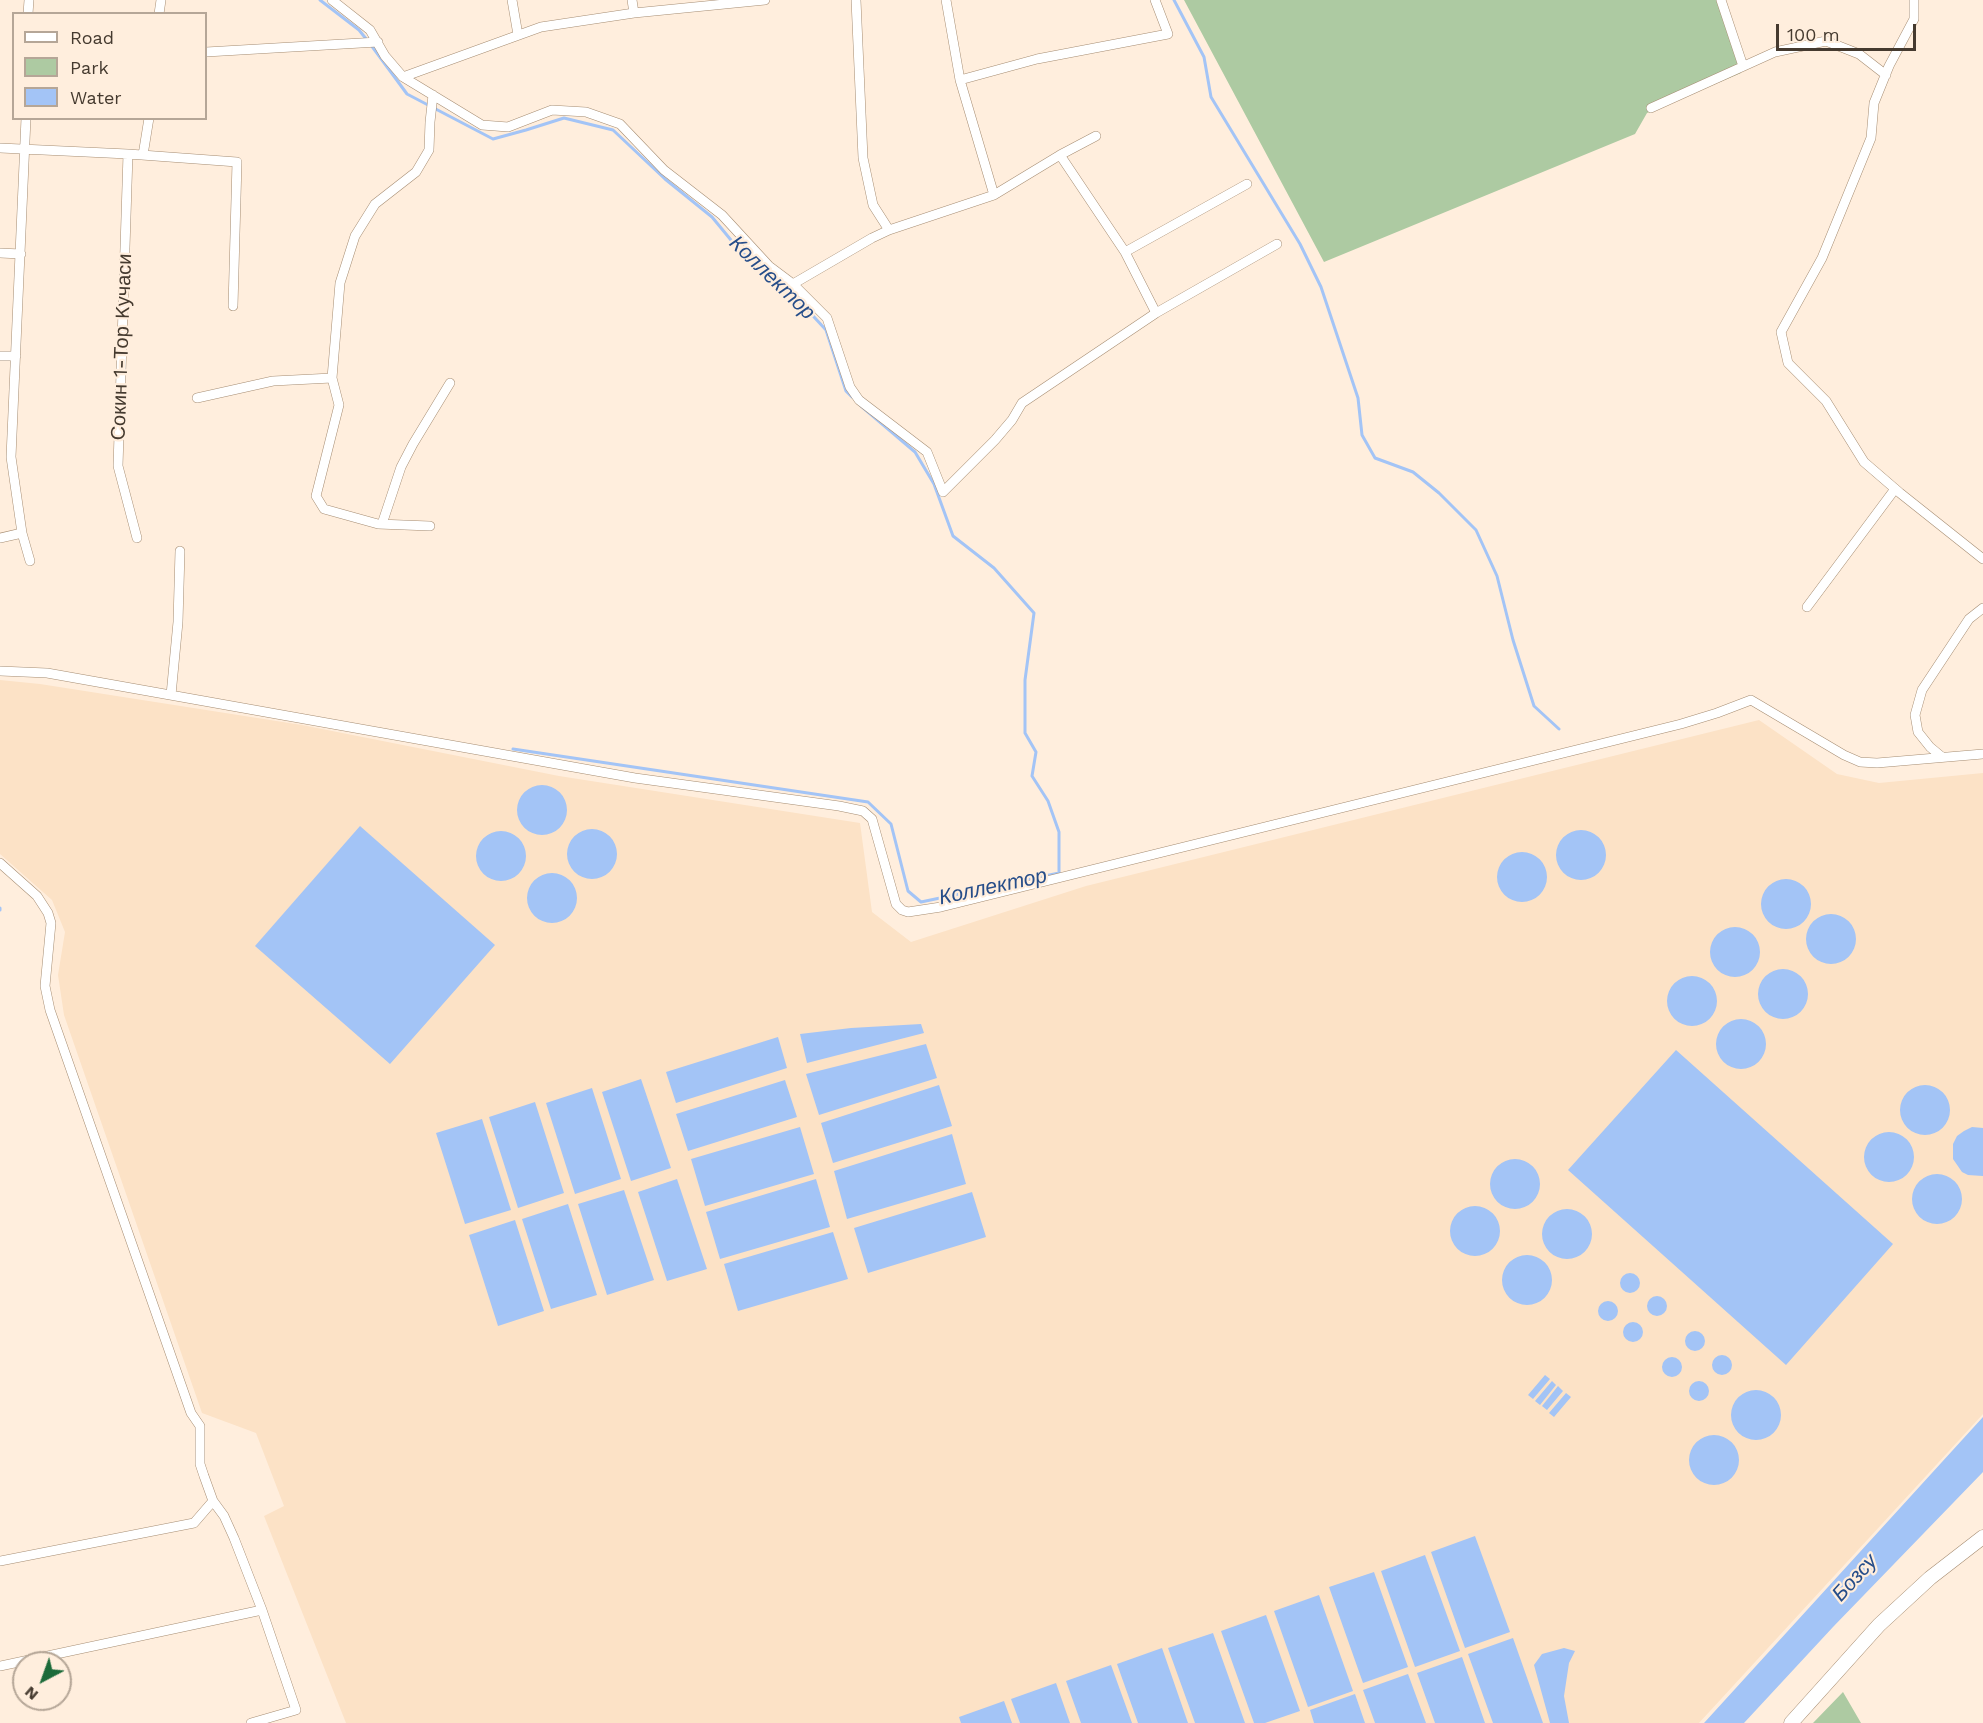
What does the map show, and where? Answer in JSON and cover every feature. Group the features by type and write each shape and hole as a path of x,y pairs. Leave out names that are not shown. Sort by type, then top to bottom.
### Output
{"main road":[{"path":"1797,1721 1879,1625 1930,1578 1983,1537"}],"street":[{"path":"332,0 370,30 385,56 402,76 482,125 508,127 552,110 586,112 621,124 664,170 722,215 769,266 793,284 827,318 850,387 859,400 927,452 944,492 995,440 1012,420 1022,403 1156,313 1277,244"},
{"path":"512,0 518,35"},
{"path":"632,0 634,13"},
{"path":"402,76 541,27 634,13 765,0"},
{"path":"856,0 863,158 873,205 889,230"},
{"path":"946,0 960,80 994,195"},
{"path":"960,80 1037,59 1168,34 1155,0"},
{"path":"1721,0 1743,66"},
{"path":"1914,0 1914,19 1874,103 1871,138 1822,258 1781,332 1788,363 1826,401 1864,462 1983,559"},
{"path":"1651,108 1775,52 1826,41 1859,54 1886,75"},
{"path":"207,52 378,42"},
{"path":"430,526 378,524 324,509 316,496 339,405 332,378 340,283 355,236 375,204 416,172 429,150 433,95"},
{"path":"27,120 11,457 22,532 30,561"},
{"path":"143,155 149,120"},
{"path":"793,284 889,230 994,195 1010,183 1096,136"},
{"path":"0,148 237,162 233,306"},
{"name":"Сокин 1-Тор Kучаси","path":"128,154 118,466 137,538"},
{"path":"1060,155 1125,252 1156,313"},
{"path":"1125,252 1247,183"},
{"path":"0,253 21,254"},
{"path":"0,356 16,356"},
{"path":"197,398 273,381 332,378"},
{"path":"382,524 401,467 450,383"},
{"path":"0,457 11,457"},
{"path":"1807,607 1895,489"},
{"path":"0,538 22,532"},
{"path":"171,695 178,622 180,551"},
{"path":"1942,757 1918,732 1915,716 1922,690 1969,619 1983,608"},
{"path":"0,671 47,674 634,778 863,811 872,819 896,904 908,912 941,907 1681,724 1751,700 1853,760 1877,763 1983,754"},
{"path":"0,863 37,896 48,913 51,923 45,986 50,1010 191,1413 200,1426 200,1464 213,1501 224,1516 234,1538 262,1610 296,1710 251,1723"},
{"path":"0,1561 194,1523 213,1501"},
{"path":"0,1666 262,1610"}],"shaded area":[{"path":"0,680 40,684 302,725 559,776 860,823 872,912 911,942 1086,886 1759,720 1837,774 1879,783 1983,773 1983,1414 1699,1723 346,1723 264,1516 284,1506 256,1433 202,1413 64,1015 58,975 65,932 52,900 0,854"}],"green space":[{"path":"1184,0 1720,0 1741,73 1647,113 1635,134 1324,262"},
{"path":"1843,1692 1861,1723 1813,1723"}],"water":[{"path":"542,785 551,787 562,796 567,810 565,819 556,830 542,835 533,833 522,824 517,810 519,801 528,790"},
{"path":"360,826 495,945 390,1064 255,946"},
{"path":"592,829 601,831 612,840 617,854 615,863 606,874 592,879 583,877 572,868 567,854 569,845 578,834"},
{"path":"1581,830 1590,832 1601,841 1606,855 1604,864 1595,875 1581,880 1572,878 1561,869 1556,855 1558,846 1567,835"},
{"path":"501,831 510,833 521,842 526,856 524,865 515,876 501,881 492,879 481,870 476,856 478,847 487,836"},
{"path":"1522,852 1531,854 1542,863 1547,877 1545,886 1536,897 1522,902 1513,900 1502,891 1497,877 1499,868 1508,857"},
{"path":"552,873 561,875 572,884 577,898 575,907 566,918 552,923 543,921 532,912 527,898 529,889 538,878"},
{"path":"1786,879 1795,881 1806,890 1811,904 1809,913 1800,924 1786,929 1777,927 1766,918 1761,904 1763,895 1772,884"},
{"path":"1831,914 1840,916 1851,925 1856,939 1854,948 1845,959 1831,964 1822,962 1811,953 1806,939 1808,930 1817,919"},
{"path":"1735,927 1744,929 1755,938 1760,952 1758,961 1749,972 1735,977 1726,975 1715,966 1710,952 1712,943 1721,932"},
{"path":"1783,969 1792,971 1803,980 1808,994 1806,1003 1797,1014 1783,1019 1774,1017 1763,1008 1758,994 1760,985 1769,974"},
{"path":"1692,976 1701,978 1712,987 1717,1001 1715,1010 1706,1021 1692,1026 1683,1024 1672,1015 1667,1001 1669,992 1678,981"},
{"path":"1741,1019 1750,1021 1761,1030 1766,1044 1764,1053 1755,1064 1741,1069 1732,1067 1721,1058 1716,1044 1718,1035 1727,1024"},
{"path":"921,1024 924,1033 807,1063 800,1034 851,1028"},
{"path":"778,1037 787,1068 676,1103 666,1072"},
{"path":"926,1044 937,1078 819,1115 806,1074"},
{"path":"1676,1050 1893,1244 1786,1365 1568,1170"},
{"path":"641,1079 671,1168 631,1181 602,1092"},
{"path":"785,1080 797,1117 688,1151 676,1114"},
{"path":"939,1085 952,1126 833,1163 821,1123"},
{"path":"1925,1085 1934,1087 1945,1096 1950,1110 1948,1119 1939,1130 1925,1135 1916,1133 1905,1124 1900,1110 1902,1101 1911,1090"},
{"path":"592,1088 621,1179 575,1194 546,1103"},
{"path":"535,1102 564,1193 518,1208 489,1117"},
{"path":"482,1119 511,1210 465,1224 436,1133"},
{"path":"800,1127 814,1174 705,1206 691,1159"},
{"path":"1972,1127 1983,1128 1983,1176 1968,1175 1962,1172 1953,1159 1953,1144 1957,1136"},
{"path":"1889,1132 1898,1134 1909,1143 1914,1157 1912,1166 1903,1177 1889,1182 1880,1180 1869,1171 1864,1157 1866,1148 1875,1137"},
{"path":"952,1134 966,1184 847,1219 834,1171"},
{"path":"1515,1159 1524,1161 1535,1170 1540,1184 1538,1193 1529,1204 1515,1209 1506,1207 1495,1198 1490,1184 1492,1175 1501,1164"},
{"path":"1937,1174 1946,1176 1957,1185 1962,1199 1960,1208 1951,1219 1937,1224 1928,1222 1917,1213 1912,1199 1914,1190 1923,1179"},
{"path":"677,1179 707,1269 667,1281 638,1192"},
{"path":"816,1179 830,1227 720,1259 706,1212"},
{"path":"624,1190 654,1280 607,1295 578,1204"},
{"path":"972,1192 986,1237 868,1273 854,1228"},
{"path":"568,1204 597,1295 551,1309 522,1219"},
{"path":"1475,1206 1484,1208 1495,1217 1500,1231 1498,1240 1489,1251 1475,1256 1466,1254 1455,1245 1450,1231 1452,1222 1461,1211"},
{"path":"1567,1209 1576,1211 1587,1220 1592,1234 1590,1243 1581,1254 1567,1259 1558,1257 1547,1248 1542,1234 1544,1225 1553,1214"},
{"path":"515,1220 544,1311 498,1326 469,1235"},
{"path":"833,1232 848,1279 738,1311 724,1264"},
{"path":"1527,1255 1536,1257 1547,1266 1552,1280 1550,1289 1541,1300 1527,1305 1518,1303 1507,1294 1502,1280 1504,1271 1513,1260"},
{"path":"1630,1273 1637,1276 1640,1283 1637,1290 1630,1293 1623,1290 1620,1283 1623,1276"},
{"path":"1657,1296 1664,1299 1667,1306 1664,1313 1657,1316 1650,1313 1647,1306 1650,1299"},
{"path":"1608,1301 1615,1304 1618,1311 1615,1318 1608,1321 1601,1318 1598,1311 1601,1304"},
{"path":"1633,1322 1640,1325 1643,1332 1640,1339 1633,1342 1626,1339 1623,1332 1626,1325"},
{"path":"1695,1331 1702,1334 1705,1341 1702,1348 1695,1351 1688,1348 1685,1341 1688,1334"},
{"path":"1722,1355 1729,1358 1732,1365 1729,1372 1722,1375 1715,1372 1712,1365 1715,1358"},
{"path":"1672,1357 1679,1360 1682,1367 1679,1374 1672,1377 1665,1374 1662,1367 1665,1360"},
{"path":"1545,1375 1550,1379 1533,1399 1528,1395"},
{"path":"1552,1381 1556,1385 1540,1405 1535,1401"},
{"path":"1699,1381 1706,1384 1709,1391 1706,1398 1699,1401 1692,1398 1689,1391 1692,1384"},
{"path":"1558,1386 1563,1391 1547,1410 1542,1406"},
{"path":"1756,1390 1765,1392 1776,1401 1781,1415 1779,1424 1770,1435 1756,1440 1747,1438 1736,1429 1731,1415 1733,1406 1742,1395"},
{"path":"1566,1393 1571,1397 1554,1417 1549,1413"},
{"name":"Бозсу","path":"1983,1417 1983,1472 1744,1723 1704,1723"},
{"path":"1714,1435 1723,1437 1734,1446 1739,1460 1737,1469 1728,1480 1714,1485 1705,1483 1694,1474 1689,1460 1691,1451 1700,1440"},
{"path":"1475,1536 1510,1632 1465,1648 1431,1552"},
{"path":"1425,1555 1460,1651 1415,1667 1381,1571"},
{"path":"1374,1572 1408,1667 1363,1683 1329,1587"},
{"path":"1319,1595 1353,1691 1308,1707 1274,1611"},
{"path":"1266,1615 1300,1711 1265,1723 1254,1723 1221,1631"},
{"path":"1213,1633 1245,1723 1195,1723 1168,1648"},
{"path":"1513,1638 1543,1723 1493,1723 1468,1654"},
{"path":"1162,1648 1188,1723 1138,1723 1117,1664"},
{"path":"1564,1648 1575,1651 1569,1663 1564,1696 1569,1723 1550,1723 1534,1665 1542,1654"},
{"path":"1462,1657 1485,1723 1435,1723 1417,1673"},
{"path":"1111,1665 1132,1723 1081,1723 1066,1681"},
{"path":"1408,1674 1426,1723 1375,1723 1363,1690"},
{"path":"1056,1683 1070,1723 1020,1723 1011,1699"},
{"path":"1355,1694 1365,1723 1314,1723 1310,1710"},
{"path":"1004,1701 1012,1723 961,1723 959,1717"}],"waterway":[{"name":"Коллектор","path":"320,0 359,30 367,40"},
{"path":"1174,0 1204,57 1211,97 1300,244 1321,287 1358,398 1362,435 1375,458 1413,472 1439,493 1476,530 1497,576 1513,640 1534,706 1559,729"},
{"name":"Коллектор","path":"371,45 407,94 493,139 564,118 613,130 665,179 712,217 740,251 791,292 826,330 846,391 852,397"},
{"name":"Коллектор","path":"513,749 868,802 891,824 908,891 921,902 1059,873 1059,832 1048,801 1032,776 1036,752 1025,733 1025,680 1034,613 994,568 953,536 934,484 915,452 861,406"}]}
